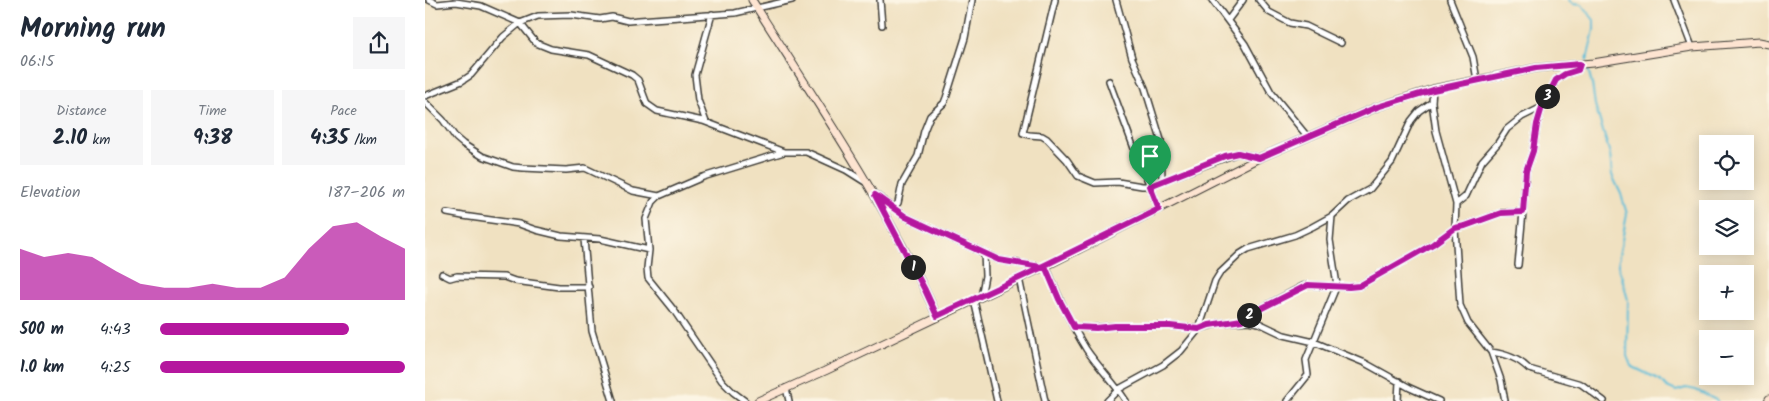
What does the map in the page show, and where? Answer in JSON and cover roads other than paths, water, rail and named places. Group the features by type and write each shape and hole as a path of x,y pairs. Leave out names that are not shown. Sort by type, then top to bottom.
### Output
{"street":[{"path":"429,0 437,4 471,4 520,24 536,43 551,49 589,56 636,77 647,104 654,109 706,122 784,152"},
{"path":"752,0 875,195 937,316"},
{"path":"425,96 462,81 471,74 503,37 520,24 537,16 571,14 600,19 612,17 634,21 735,13 792,0"},
{"path":"880,0 883,25"},
{"path":"893,208 898,203 903,184 918,156 930,116 944,103 946,98 965,38 972,0"},
{"path":"1055,0 1023,133 1042,136 1047,139 1067,160 1078,176 1095,183 1118,182 1150,186 1238,153 1259,158"},
{"path":"1115,0 1132,58 1145,88 1161,140 1163,180"},
{"path":"1212,0 1245,44 1271,92 1307,136"},
{"path":"1228,20 1243,0"},
{"path":"1259,0 1269,12 1290,22 1306,26 1341,43"},
{"path":"1450,0 1473,57 1477,80"},
{"path":"1674,0 1692,48"},
{"path":"706,122 698,100 695,75 712,14"},
{"path":"758,401 1043,267 1259,158 1377,107 1433,90 1536,68 1593,63 1692,48 1759,42 1769,44"},
{"path":"1518,265 1526,171 1533,151 1542,107 1556,80 1565,74 1578,70 1582,64"},
{"path":"1109,81 1159,209"},
{"path":"1433,90 1432,102 1436,131 1456,204 1455,228 1460,305 1468,322 1491,352 1501,380 1505,401"},
{"path":"425,102 443,120 456,138 482,156 513,167 566,170 585,168 633,191 659,196"},
{"path":"1107,401 1119,389 1173,358 1181,351 1199,329 1212,286 1220,273 1240,254 1248,249 1295,235 1332,216 1348,201 1370,189 1392,162 1411,121 1419,111 1432,102"},
{"path":"1456,204 1466,196 1483,161 1512,123 1542,107"},
{"path":"745,401 722,381 673,309 651,284 647,274 649,250 646,219 651,205 659,196 703,177 784,152 806,152 822,158 846,170 869,185"},
{"path":"875,195 906,217 999,260 1043,267"},
{"path":"1242,320 1303,286 1359,286 1433,244 1455,228 1501,213 1523,212"},
{"path":"447,213 519,224 536,230 584,239 600,239 649,250"},
{"path":"1287,401 1309,375 1306,360 1337,285 1330,240 1332,216"},
{"path":"584,239 592,331 613,401"},
{"path":"984,252 985,267 978,298 997,401"},
{"path":"1043,267 1085,348 1119,389 1126,401"},
{"path":"442,274 450,278 504,277 515,281 559,287 589,287"},
{"path":"1019,278 1045,401"},
{"path":"1074,327 1170,326 1199,329 1209,325 1242,320 1259,324 1284,335 1314,342 1365,363 1410,388 1439,401"},
{"path":"1491,352 1507,354 1523,363 1529,369 1581,384 1604,401"},
{"path":"1398,401 1399,381"},
{"path":"786,388 789,401"}],"waterway":[{"path":"1569,0 1572,4 1582,5 1594,20 1594,30 1587,60"},
{"path":"1587,65 1595,105 1610,154 1612,175 1621,194 1627,214 1619,256 1619,267 1628,300 1627,356 1631,366 1660,380 1667,387 1676,391 1686,388 1696,390 1718,401"}]}
